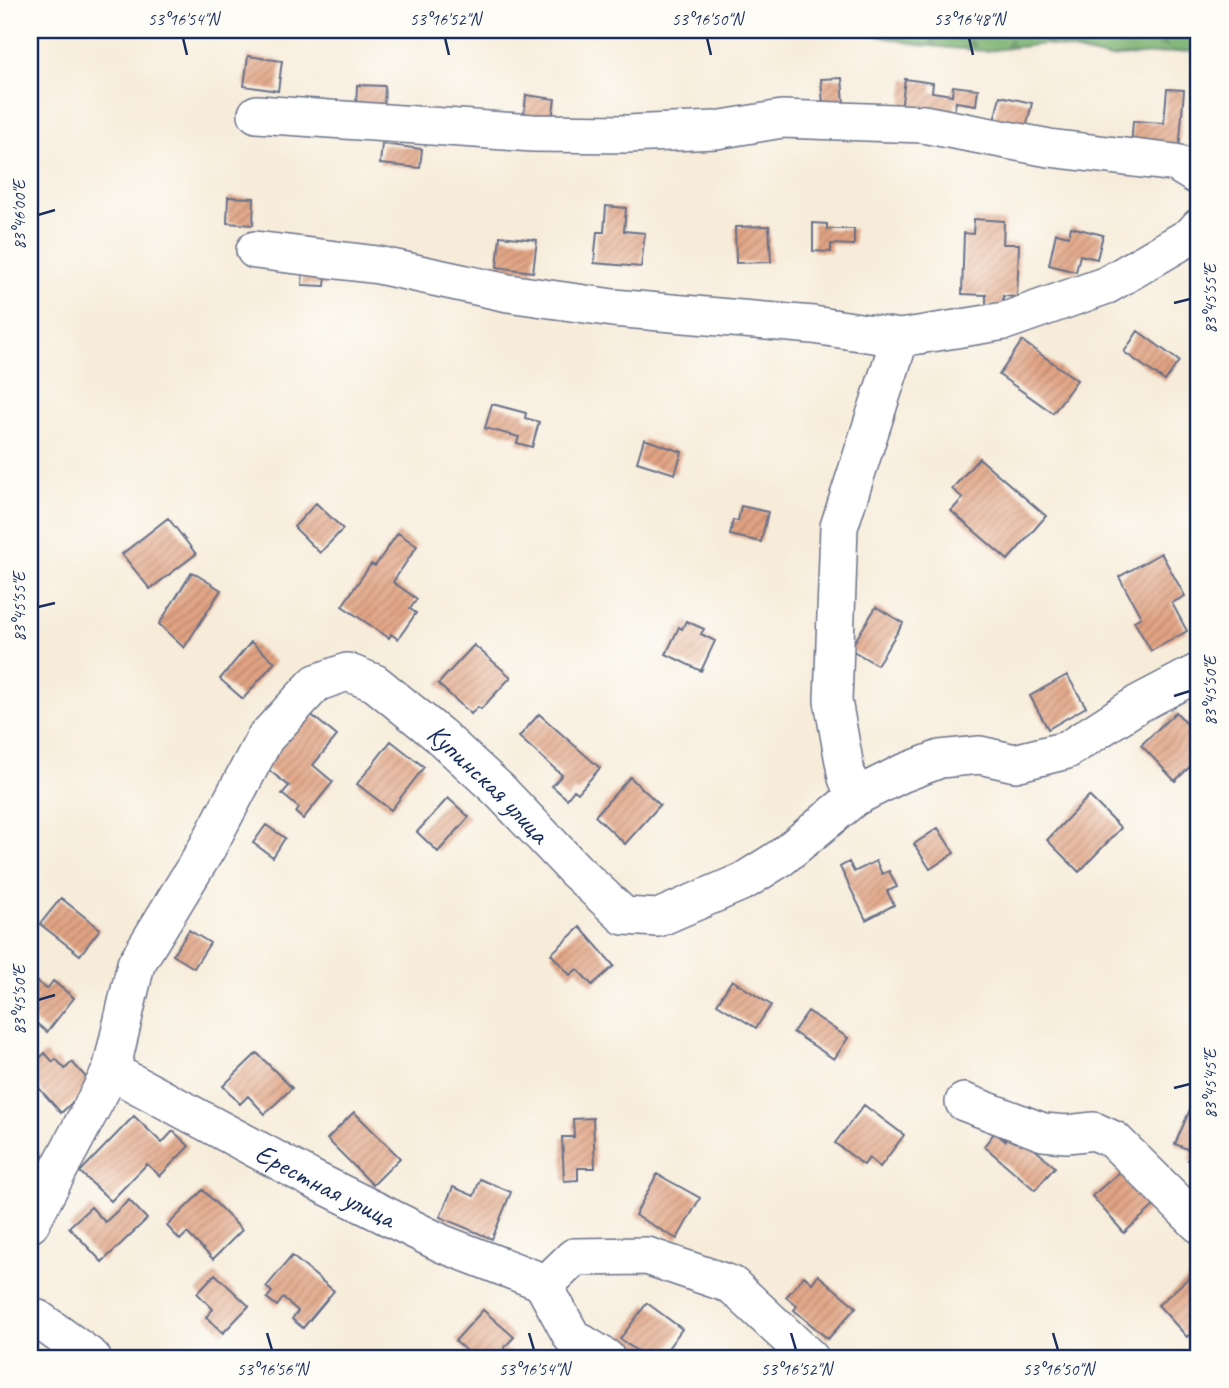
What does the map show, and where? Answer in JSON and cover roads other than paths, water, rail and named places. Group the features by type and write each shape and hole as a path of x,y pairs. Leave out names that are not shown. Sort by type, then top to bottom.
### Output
{"street":[{"path":"257,114 533,133 627,134 716,130 782,120 923,124 1049,148 1176,163 1199,177"},
{"path":"255,250 378,265 508,293 600,306 813,325 900,338 1005,321 1107,285 1192,235 1199,227"},
{"path":"855,797 847,778 832,701 839,527 900,338"},
{"name":"Купинская улица","path":"30,1224 111,1071 136,964 207,848 265,738 316,683 347,672 375,683 439,735 499,790 576,871 624,916 658,918 744,881 782,857 855,797 901,774 940,759 981,755 1015,763 1067,750 1138,704 1199,672"},
{"name":"Ерестная улица","path":"111,1071 312,1179 443,1244 542,1282 544,1286"},
{"path":"964,1102 1043,1132 1068,1134 1094,1131 1114,1140 1199,1224"},
{"path":"606,1358 572,1337 544,1286 575,1257 647,1256 732,1284 810,1358"},
{"path":"30,1317 38,1319 92,1358"}]}
